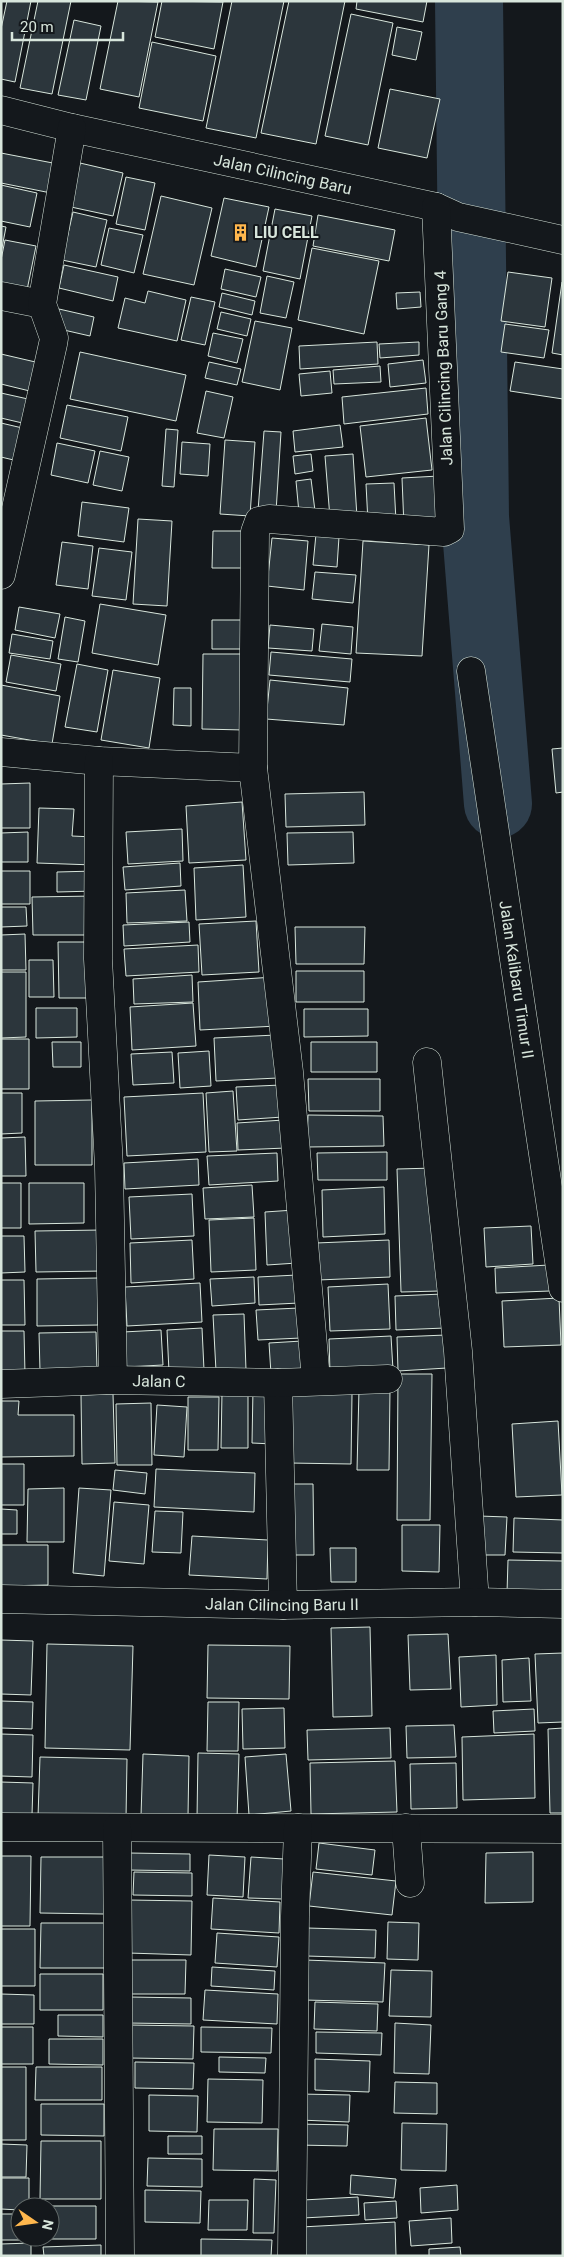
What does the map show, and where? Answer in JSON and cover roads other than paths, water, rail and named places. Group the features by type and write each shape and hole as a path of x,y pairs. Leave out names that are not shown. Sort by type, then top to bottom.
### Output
{"street":[{"name":"Jalan Cilincing Baru","path":"1,110 72,128 447,212 563,240"},
{"path":"1,576 54,338 42,304 72,128"},
{"name":"Jalan Cilincing Baru Gang 4","path":"253,768 255,532 258,521 268,519 444,532 450,528 447,212"},
{"path":"1,296 42,304"},
{"name":"Jalan Kalibaru Timur II","path":"471,671 563,1288"},
{"path":"1,752 99,761 253,768 289,1072 316,1380"},
{"path":"99,761 98,959 109,1167 113,1380"},
{"path":"427,1062 458,1351 475,1602"},
{"name":"Jalan C","path":"1,1384 113,1380 278,1383 316,1380 388,1379"},
{"path":"278,1383 283,1605"},
{"name":"Jalan Cilincing Baru II","path":"1,1599 283,1605 475,1602 563,1604"},
{"path":"1,1827 563,1829"},
{"path":"117,1828 120,2256"},
{"path":"292,2256 295,1916 298,1828"},
{"path":"406,1828 410,1883"}],"waterway":[{"path":"469,1 475,517 498,804"}],"place":[{"name":"LIU CELL","path":"240,232"}]}
